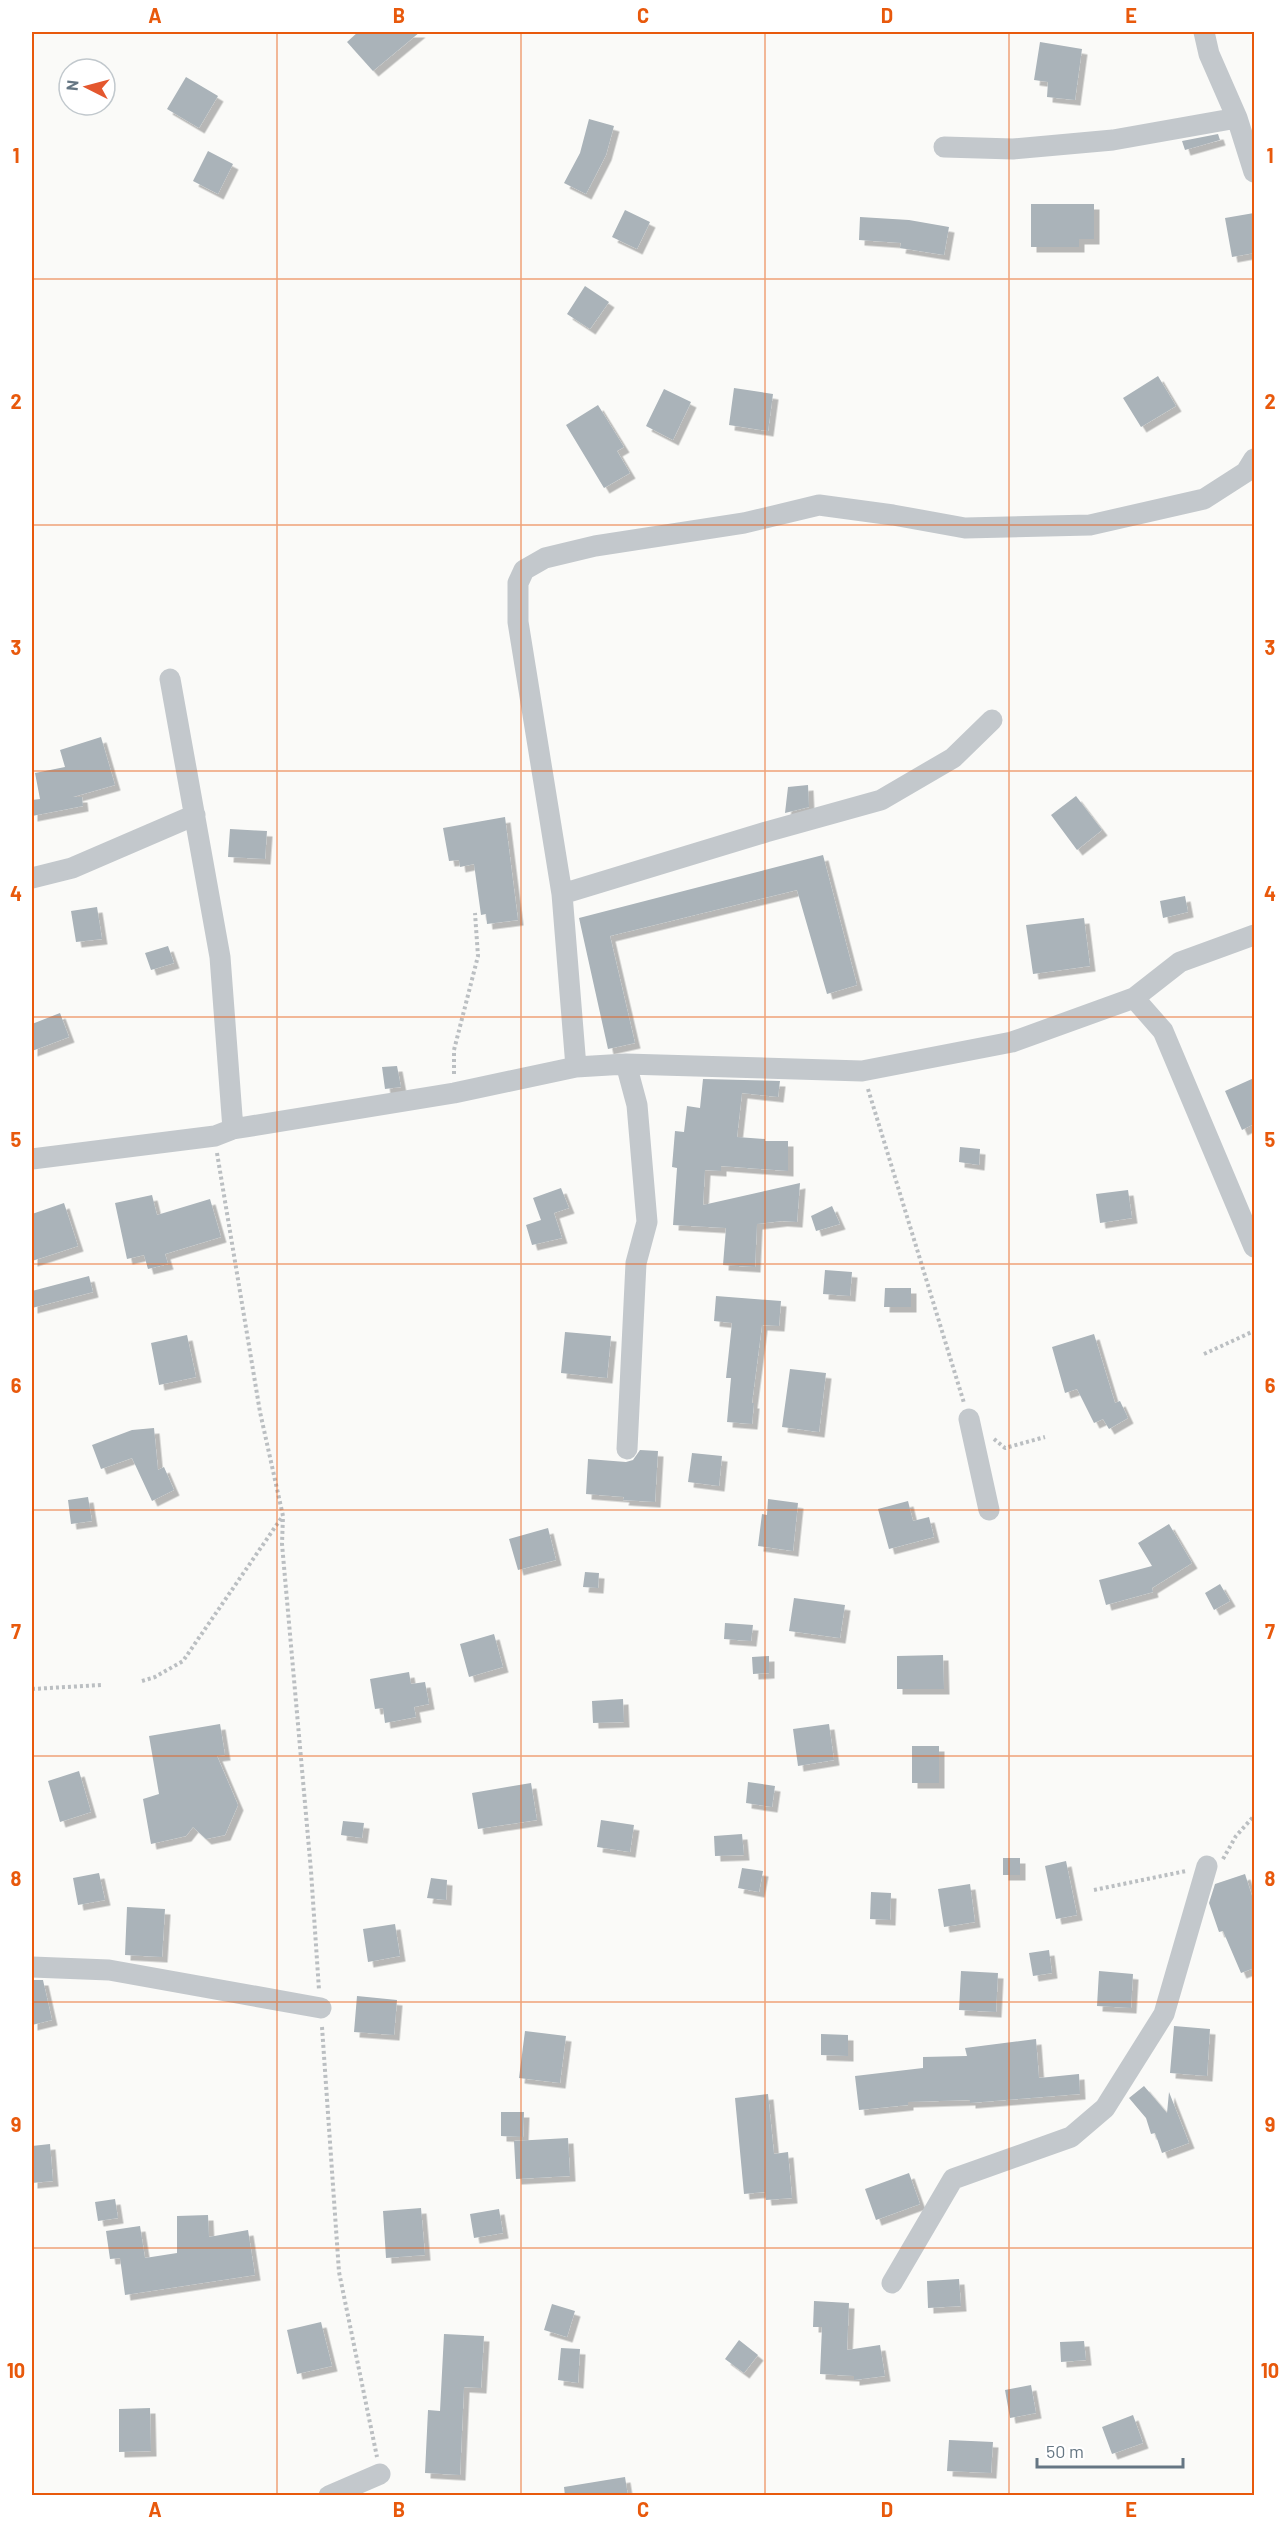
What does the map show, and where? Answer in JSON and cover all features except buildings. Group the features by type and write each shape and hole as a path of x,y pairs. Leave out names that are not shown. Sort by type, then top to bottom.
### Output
{"street":[{"path":"1204,32 1209,54 1237,118 1254,172"},
{"path":"944,147 1013,149 1113,140 1237,118"},
{"path":"576,1067 562,894 518,622 518,583 525,570 545,558 595,546 744,523 819,505 893,514 965,528 1090,525 1204,499 1246,472 1254,459"},
{"path":"170,679 220,957 224,1133"},
{"path":"562,894 766,832 881,800 953,759 992,720"},
{"path":"32,878 72,868 195,815"},
{"path":"32,1159 224,1133 454,1093 576,1067 626,1064 862,1071 1012,1042 1134,998 1180,962 1254,935"},
{"path":"1134,998 1163,1031 1254,1247"},
{"path":"626,1064 637,1105 647,1222 636,1263 627,1449"},
{"path":"969,1419 989,1510"},
{"path":"892,2283 953,2179 1071,2137 1105,2108 1164,2014 1207,1866"},
{"path":"32,1967 109,1970 321,2008"},
{"path":"329,2496 380,2474"}],"path":[{"path":"454,1093 454,1050 478,956 474,913"},
{"path":"862,1071 969,1419 1005,1448 1045,1437"},
{"path":"224,1133 260,1412 283,1516 282,1544 311,1871 339,2272 380,2474"},
{"path":"1204,1354 1254,1331"},
{"path":"142,1681 155,1677 183,1661 283,1516"},
{"path":"32,1689 101,1685"},
{"path":"1094,1890 1221,1862 1236,1836 1254,1816"}]}
